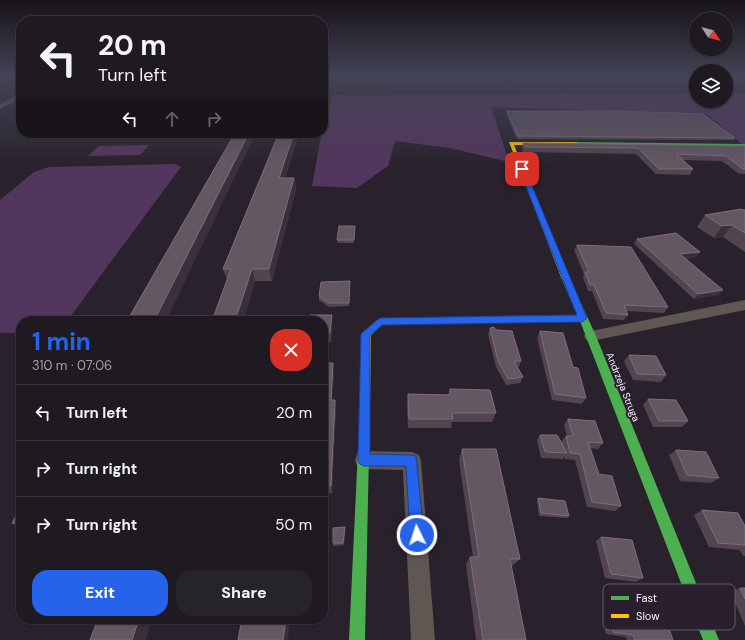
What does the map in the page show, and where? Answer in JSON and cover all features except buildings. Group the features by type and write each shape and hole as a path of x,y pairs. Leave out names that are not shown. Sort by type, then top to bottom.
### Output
{"street":[{"name":"Andrzeja Struga","path":"689,584 591,336 582,318 511,143 745,146"},
{"path":"591,336 745,305"},
{"path":"357,640 364,460 366,334 380,322 582,318"},
{"path":"364,460 412,461 423,640"},
{"name":"Andrzeja Struga","path":"707,630 711,640"}],"shaded area":[{"path":"330,106 689,106 689,108 733,108 733,106 745,106 745,144 742,144 707,114 491,107 509,162 450,148 395,141 388,166 357,188 312,186 321,138 328,138 328,112"},
{"path":"149,145 140,155 88,156 99,146"},
{"path":"175,164 181,167 71,316 16,316 16,333 0,333 0,200 34,172 49,167"}],"traffic: fast":[{"path":"576,144 745,146"},
{"path":"565,277 591,336 689,584"},
{"path":"506,319 582,318"},
{"path":"357,640 365,406"},
{"path":"707,630 711,640"}],"traffic: slow":[{"path":"565,277 511,143 576,144"},
{"path":"365,406 366,334 380,322 506,319"}],"route":[{"path":"417,535 412,461 364,460 366,334 380,322 516,318 582,318 522,169"}]}
